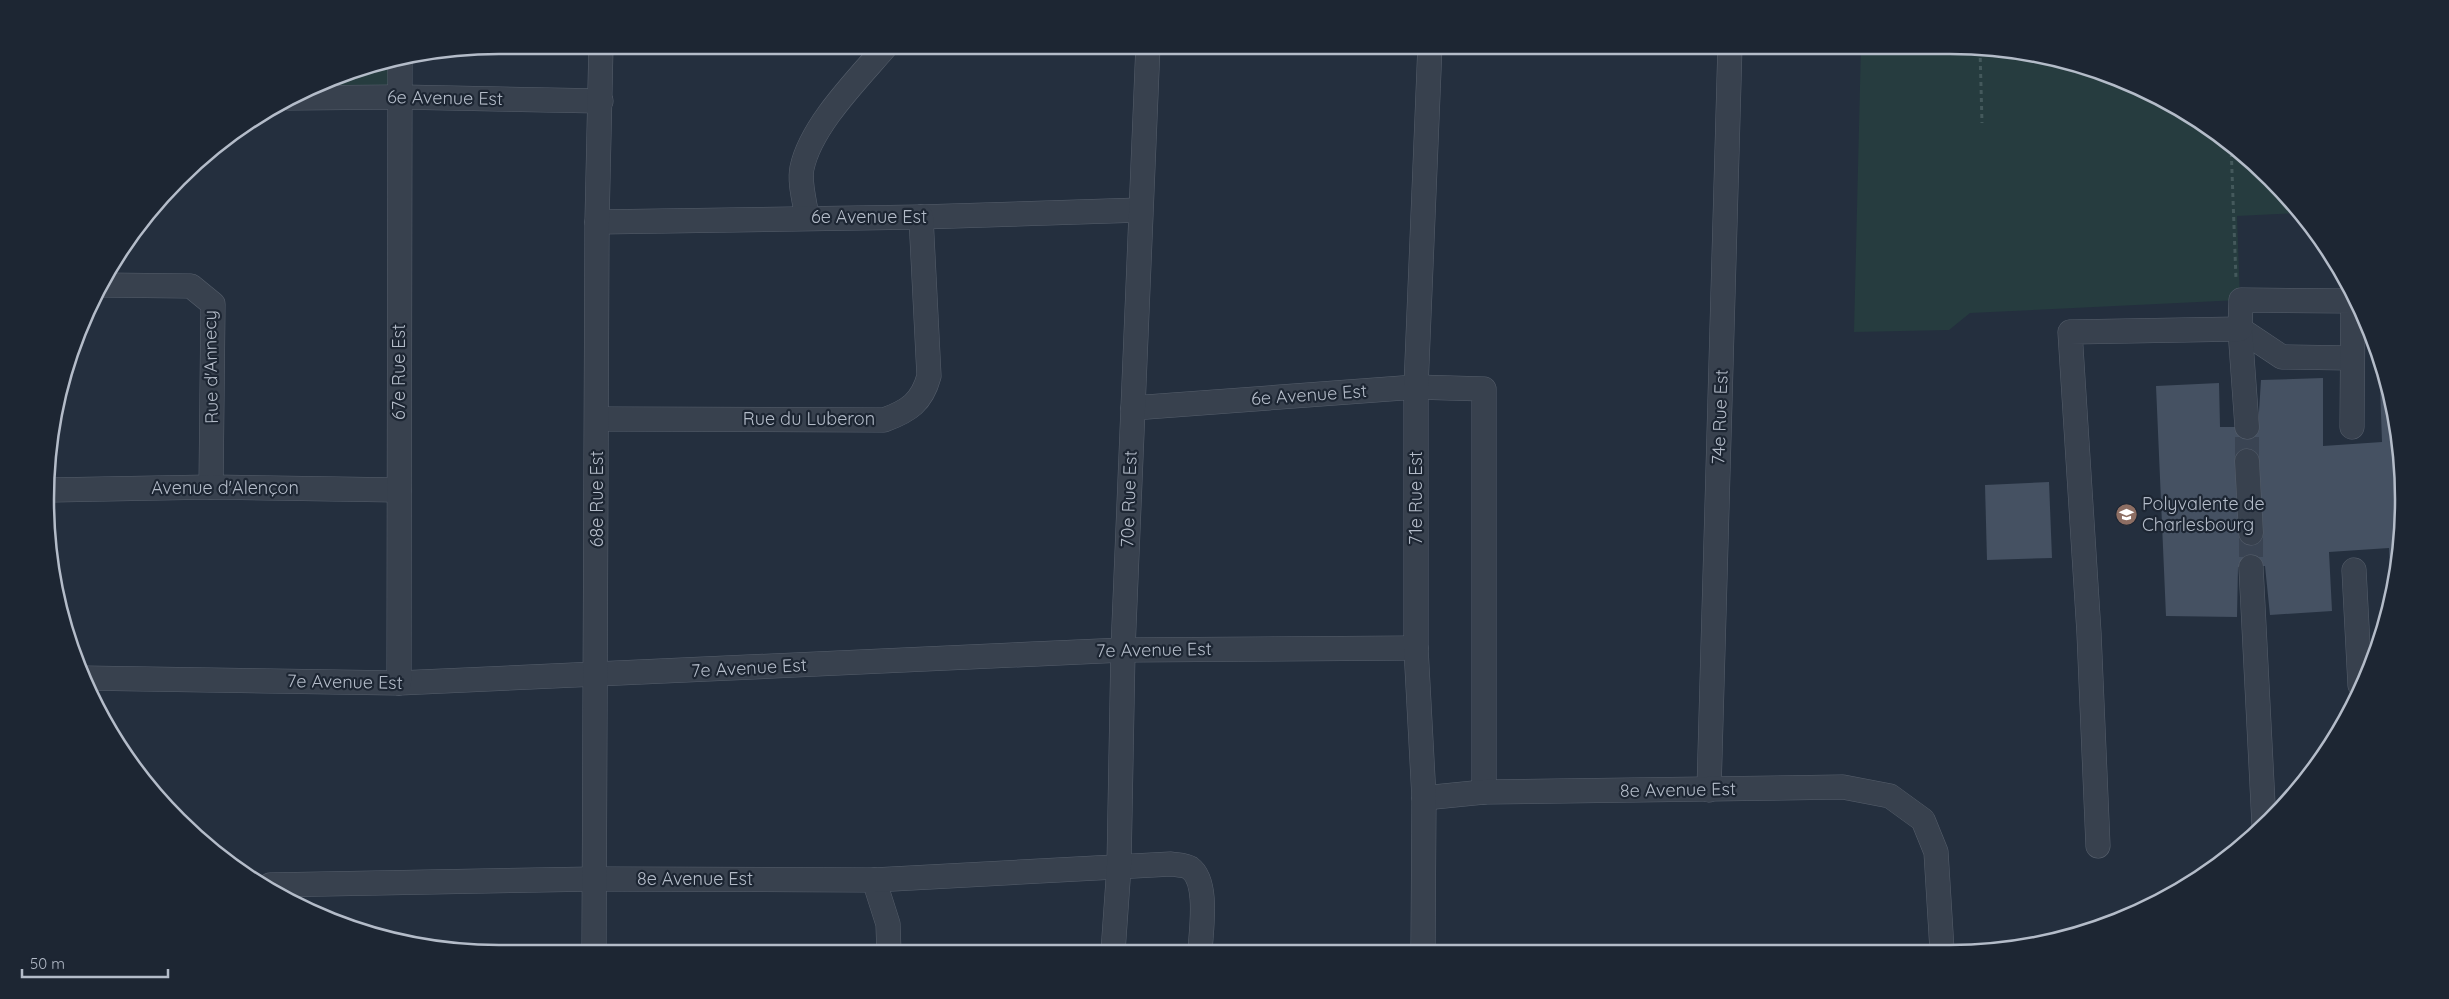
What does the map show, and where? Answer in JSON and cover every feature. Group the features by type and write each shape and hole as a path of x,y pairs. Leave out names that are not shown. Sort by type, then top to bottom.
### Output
{"street":[{"name":"68e Rue Est","path":"594,945 597,222 601,54"},
{"path":"807,217 802,169 810,146 837,102 879,54"},
{"name":"70e Rue Est","path":"1113,945 1119,866 1122,650 1148,54"},
{"name":"71e Rue Est","path":"1423,945 1424,798 1416,648 1416,386 1430,54"},
{"name":"74e Rue Est","path":"1709,790 1730,54"},
{"name":"67e Rue Est","path":"399,683 400,65"},
{"name":"6e Avenue Est","path":"307,98 401,97 601,101"},
{"name":"6e Avenue Est","path":"597,222 807,217 921,217 1140,210"},
{"name":"Rue du Luberon","path":"597,419 884,420 904,413 924,393 929,376 921,217"},
{"name":"Rue d'Annecy","path":"109,285 191,286 213,304 212,487"},
{"path":"2246,427 2240,329 2241,300 2348,301"},
{"path":"2352,427 2353,310"},
{"path":"2098,846 2089,633 2070,332 2240,329 2282,357 2351,358"},
{"name":"6e Avenue Est","path":"1133,408 1416,386 1484,389 1484,792"},
{"path":"2246,461 2251,533"},
{"name":"Avenue d'Alençon","path":"54,490 212,487 399,490"},
{"path":"2251,567 2264,816"},
{"path":"2354,570 2359,674"},
{"name":"7e Avenue Est","path":"92,678 399,683 1122,650 1416,648"},
{"name":"8e Avenue Est","path":"1424,798 1484,792 1843,787 1890,796 1923,820 1936,852 1942,945"},
{"name":"8e Avenue Est","path":"275,885 595,879 874,880 1171,864 1189,867 1199,877 1202,897 1200,945"},
{"path":"874,880 888,924 889,945"}],"path":[{"path":"1980,55 1982,123"},
{"path":"2231,154 2236,284"}],"green space":[{"path":"1861,54 1979,55 2036,62 2093,77 2147,100 2197,129 2243,164 2265,184 2291,213 2237,216 2240,300 1970,313 1949,330 1854,332"},
{"path":"400,65 401,97 307,98 356,77"}],"building":[{"path":"2323,378 2323,446 2382,442 2380,384 2387,413 2394,470 2394,529 2390,567 2389,548 2329,552 2332,611 2270,615 2265,566 2238,567 2237,617 2166,616 2156,386 2219,383 2220,427 2258,427 2261,380"},
{"path":"2049,482 2052,558 1987,560 1985,485"}],"tunnel":[{"path":"2247,427 2247,461"},
{"path":"2251,533 2251,567"}],"place":[{"name":"Polyvalente de Charlesbourg","path":"2126,514"}]}
